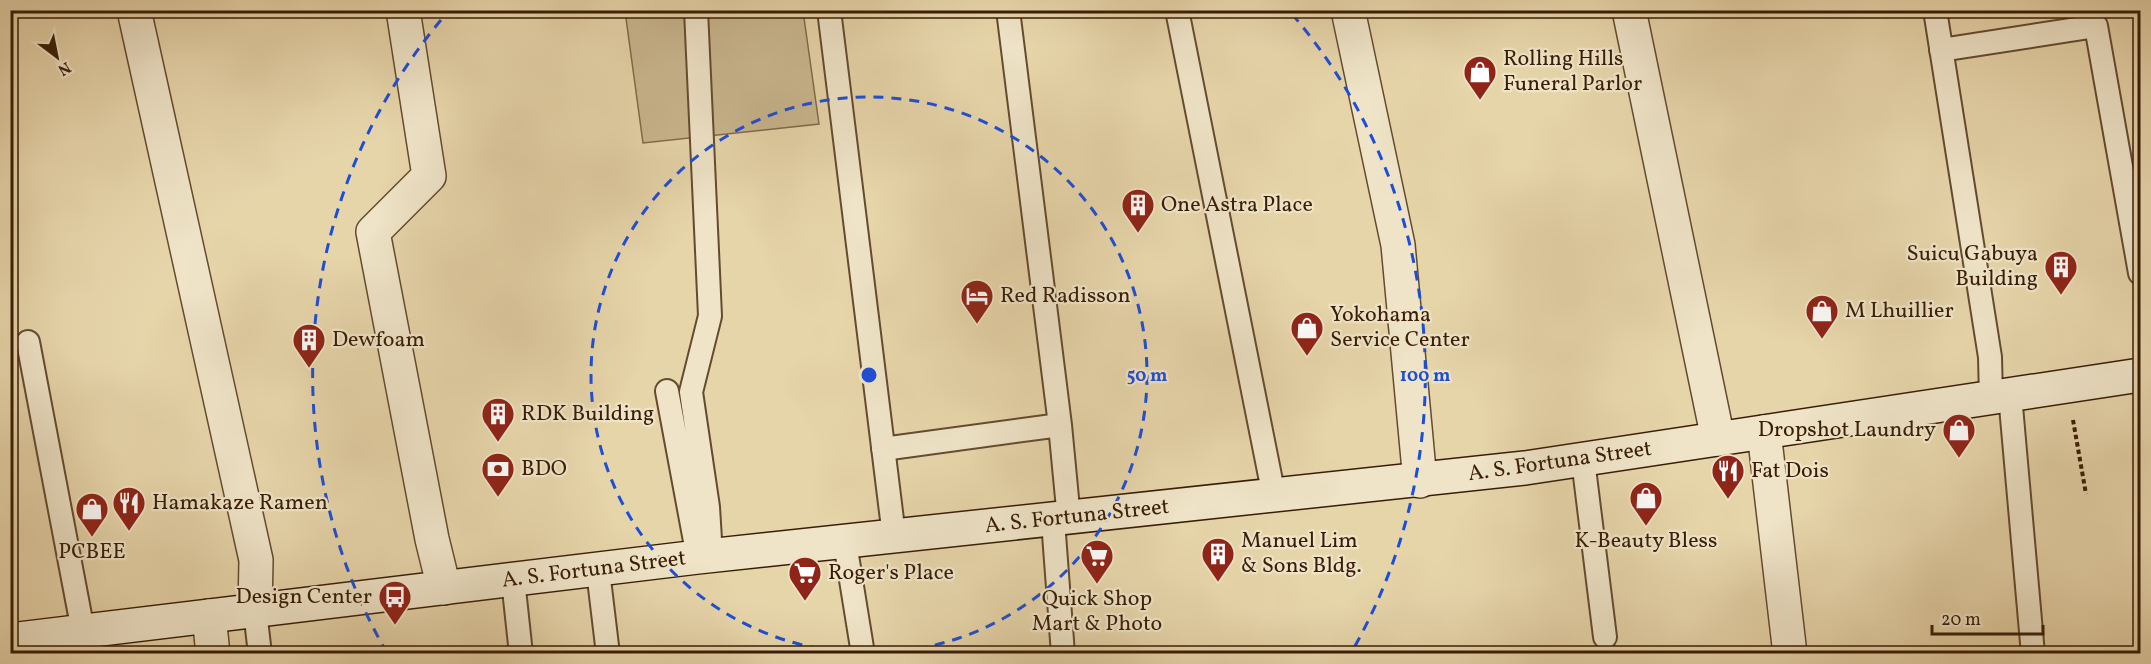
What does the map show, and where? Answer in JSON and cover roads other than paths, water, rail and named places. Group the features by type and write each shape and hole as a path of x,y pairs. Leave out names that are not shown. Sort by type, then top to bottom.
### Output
{"street":[{"path":"134,10 256,560 255,611"},
{"path":"403,10 429,176 374,232 432,539 444,588"},
{"path":"1348,10 1398,245 1420,481"},
{"path":"1629,10 1718,439"},
{"name":"A. S. Fortuna Street","path":"10,640 74,639 209,616 598,571 705,556 1420,481 1583,460 2140,375"},
{"path":"1764,432 1790,654"},
{"path":"209,616 213,654"}],"lane":[{"path":"696,10 710,316 691,392 708,507 705,556"},
{"path":"829,10 894,536"},
{"path":"1008,10 1060,425 1063,654"},
{"path":"1178,10 1274,496"},
{"path":"1935,10 1990,357 2001,397 2033,654"},
{"path":"1941,50 2096,26 2140,273"},
{"path":"28,342 74,639"},
{"path":"667,391 705,556"},
{"path":"884,449 1060,425"},
{"path":"1583,460 1605,637"},
{"path":"845,543 863,654"},
{"path":"598,571 608,654"},
{"path":"513,580 521,654"},
{"path":"255,611 260,654"}],"place":[{"name":"Rolling Hills Funeral Parlor","path":"1480,101"},
{"name":"One Astra Place","path":"1138,234"},
{"name":"Suicu Gabuya Building","path":"2061,296"},
{"name":"Red Radisson","path":"977,325"},
{"name":"M Lhuillier","path":"1822,340"},
{"name":"Yokohama Service Center","path":"1307,357"},
{"name":"Dewfoam","path":"309,369"},
{"name":"RDK Building","path":"498,443"},
{"name":"Dropshot Laundry","path":"1959,459"},
{"name":"BDO","path":"498,498"},
{"name":"Fat Dois","path":"1728,500"},
{"name":"K-Beauty Bless","path":"1646,527"},
{"name":"Hamakaze Ramen","path":"129,532"},
{"name":"PCBEE","path":"92,538"},
{"name":"Manuel Lim & Sons Bldg.","path":"1218,583"},
{"name":"Quick Shop Mart & Photo","path":"1097,585"},
{"name":"Roger's Place","path":"805,602"},
{"name":"Design Center","path":"395,626"}]}
